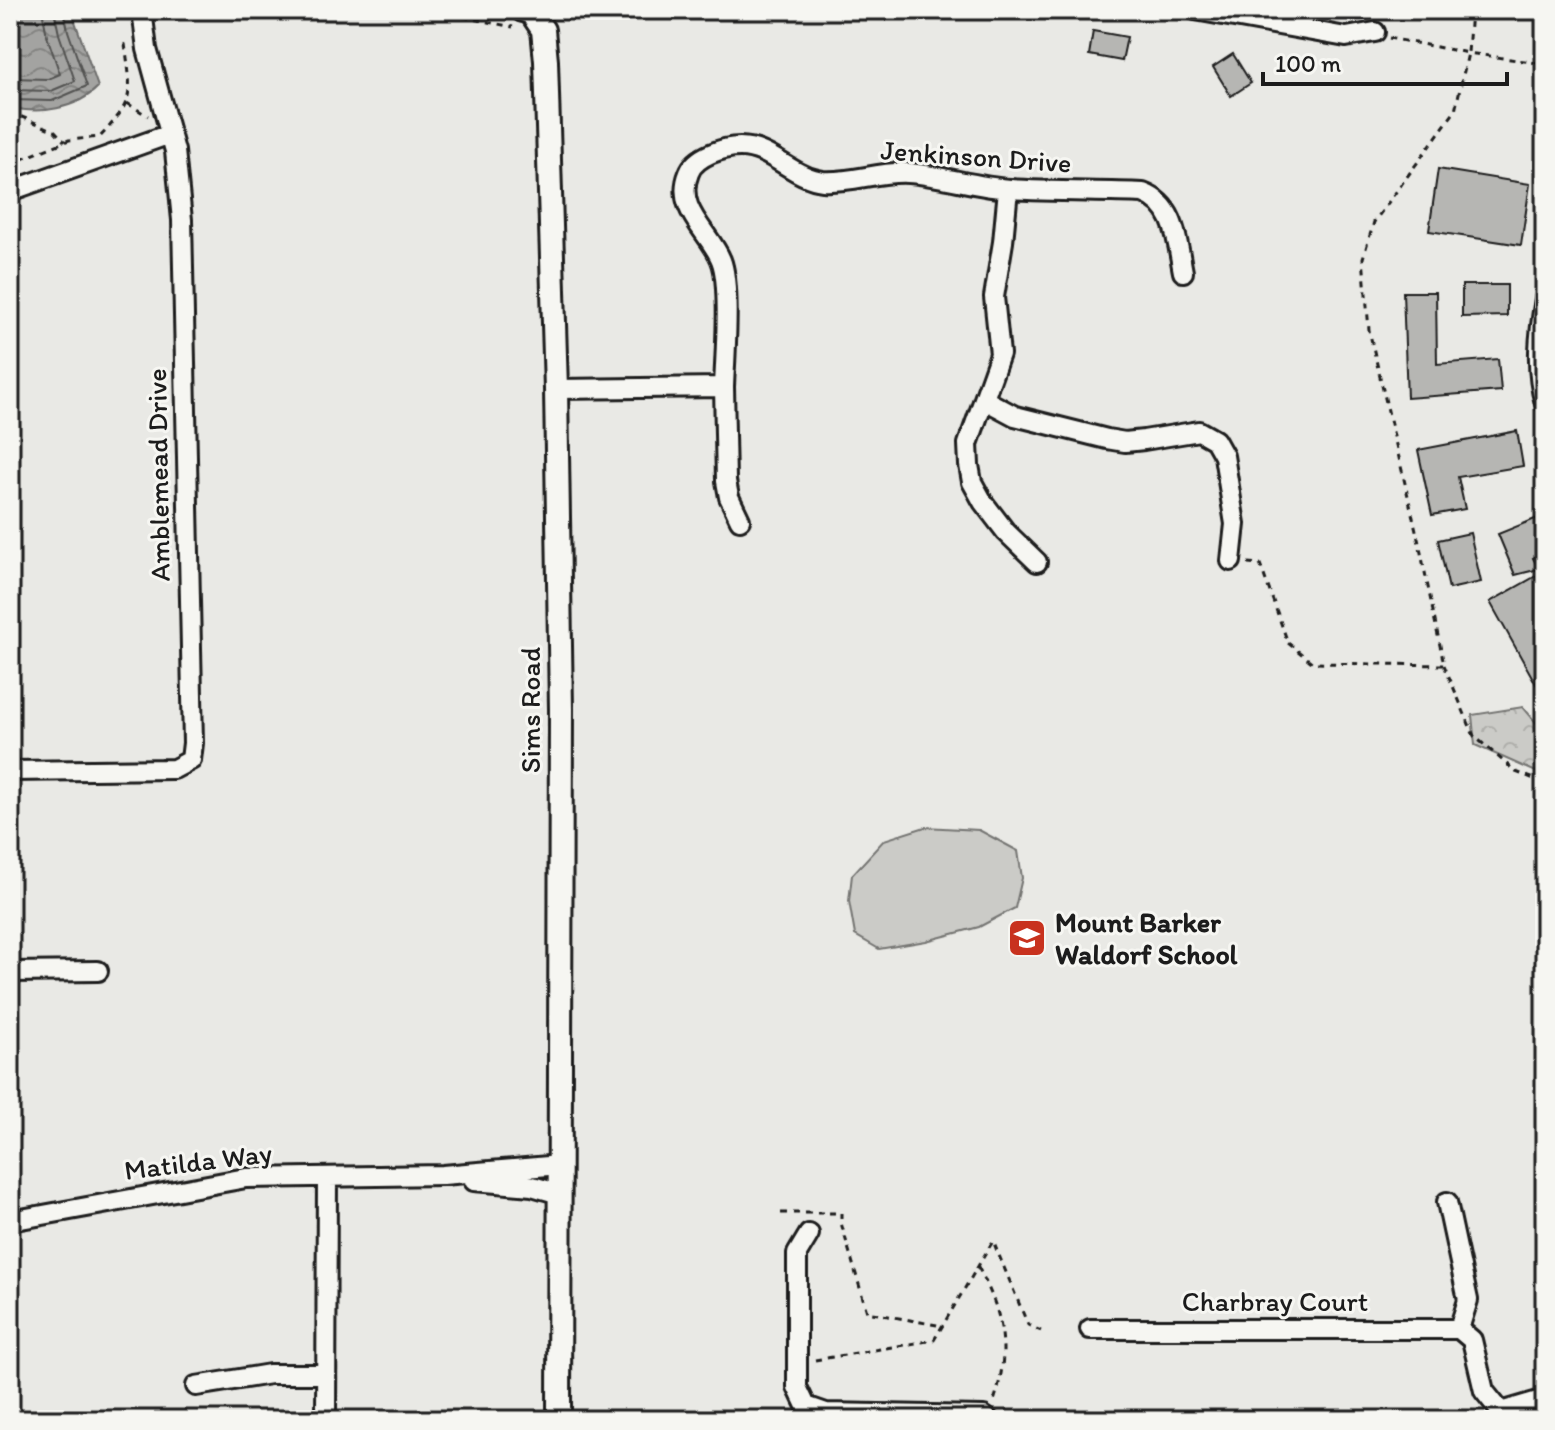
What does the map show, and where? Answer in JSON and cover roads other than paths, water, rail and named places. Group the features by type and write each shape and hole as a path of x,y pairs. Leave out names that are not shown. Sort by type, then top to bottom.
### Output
{"street":[{"name":"Amblemead Drive","path":"10,771 174,769 191,760 182,220 175,151 162,137 142,10"},
{"path":"1195,10 1223,12 1346,37 1375,32"},
{"name":"Sims Road","path":"529,11 544,35 556,389 561,709 559,1420"},
{"path":"10,191 162,137"},
{"name":"Jenkinson Drive","path":"740,520 729,497 726,481 725,282 722,262 694,219 687,191 689,173 705,157 718,151 746,146 798,173 824,181 905,173 1008,189 1143,193 1157,198 1165,208 1175,233 1183,272"},
{"path":"1008,189 994,297 1000,354 968,444 972,482 983,502 1006,532 1037,562"},
{"path":"1545,299 1539,329 1539,366 1545,403"},
{"path":"556,389 724,387"},
{"path":"985,400 1015,416 1125,442 1191,431 1206,433 1215,440 1224,456 1235,524 1231,561"},
{"path":"10,972 98,971"},
{"name":"Matilda Way","path":"10,1221 246,1178 443,1175 560,1165"},
{"name":"Matilda Way","path":"443,1175 480,1182 532,1186 560,1194"},
{"path":"326,1420 327,1177"},
{"path":"1447,1202 1468,1300 1459,1329 1472,1340 1484,1391 1499,1416 1545,1399"},
{"path":"809,1234 797,1254 797,1387 806,1406 826,1413 984,1416 990,1413"},
{"name":"Charbray Court","path":"1090,1329 1459,1329"},
{"path":"196,1386 270,1374 326,1374"},
{"path":"806,1420 826,1413"}],"water":[{"path":"10,10 71,10 98,87 79,101 57,108 33,110 10,107"}],"place":[{"name":"Mount Barker Waldorf School","path":"1027,938"}]}
